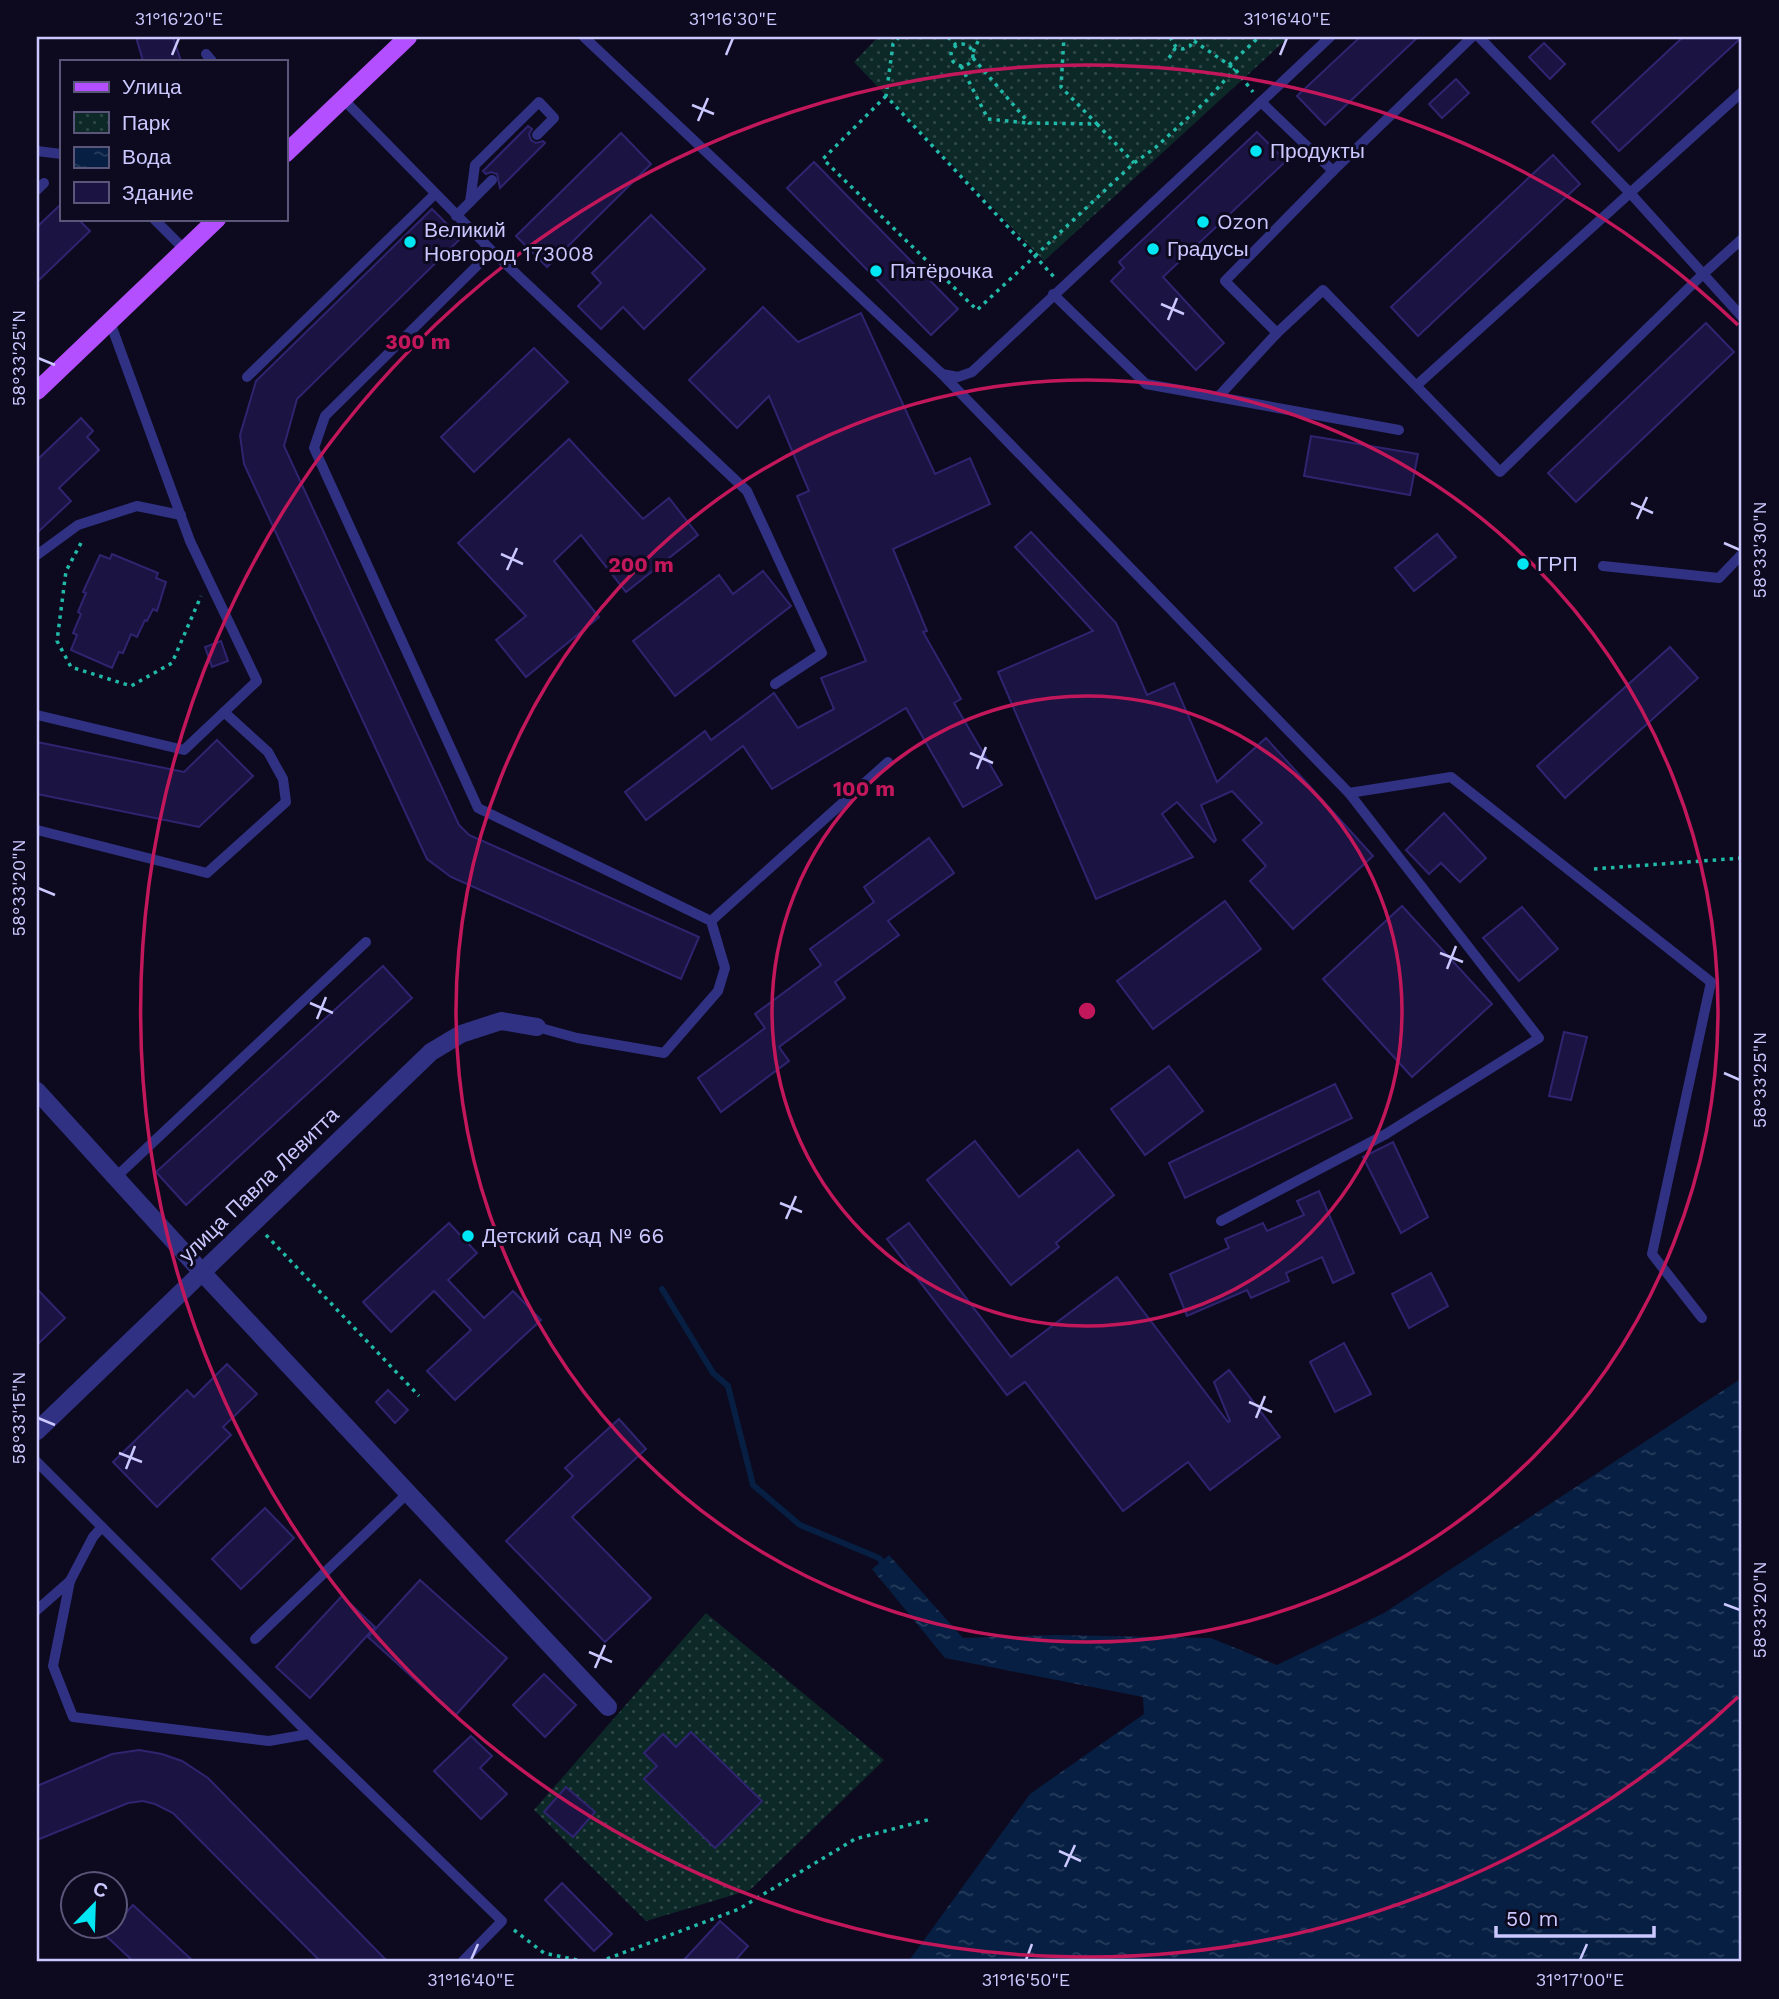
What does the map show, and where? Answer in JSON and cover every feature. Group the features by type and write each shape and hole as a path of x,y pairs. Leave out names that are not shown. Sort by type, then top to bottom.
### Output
{"main road":[{"path":"287,149 408,37"},
{"path":"37,391 216,220"}],"street":[{"name":"улица Павла Левитта","path":"37,1431 431,1052 461,1034 501,1021 537,1027"},
{"path":"37,1091 608,1707"}],"lane":[{"path":"584,37 942,374 1349,793 1539,1038 1386,1134 1220,1221"},
{"path":"942,374 958,377 972,372 1331,37"},
{"path":"1277,333 1225,281 1333,171 1472,37"},
{"path":"1479,37 1631,194 1742,317"},
{"path":"1417,385 1742,92"},
{"path":"343,99 492,251 747,491 822,653 775,684"},
{"path":"470,202 475,165 539,102 554,118 537,135"},
{"path":"1261,102 1333,171"},
{"path":"37,151 60,154"},
{"path":"456,216 492,180"},
{"path":"247,377 435,194"},
{"path":"155,220 185,250"},
{"path":"1219,396 1277,333 1323,290 1500,472 1742,239"},
{"path":"492,251 324,416 314,448 478,808 711,921 725,968 719,990 664,1054 577,1038 537,1027"},
{"path":"1057,290 1146,384 1399,430"},
{"path":"37,715 184,750 257,681 181,515 110,322"},
{"path":"37,555 78,525 137,506 181,515"},
{"path":"1603,566 1719,578 1742,554"},
{"path":"37,830 207,873 286,802 283,779 268,752 225,712"},
{"path":"711,921 888,762"},
{"path":"1349,793 1451,777 1711,982 1652,1254 1702,1318"},
{"path":"116,1177 366,942"},
{"path":"37,1462 502,1922 462,1962"},
{"path":"255,1639 408,1493"},
{"path":"102,1527 93,1537 70,1581 53,1666 72,1717 269,1741 309,1734"},
{"path":"37,1610 70,1581"}],"path":[{"path":"899,37 893,44 887,96 823,159 976,310 1134,163 1155,148 1235,69"},
{"path":"948,37 956,45"},
{"path":"961,66 966,65 973,55 980,37"},
{"path":"1064,37 1061,87 1134,163"},
{"path":"1170,37 1175,47"},
{"path":"1229,65 1259,37"},
{"path":"1175,47 1184,49 1194,39 1235,69 1261,102"},
{"path":"956,45 965,44 1029,123"},
{"path":"956,45 951,53 952,59 961,66 988,119 1029,123 1097,124"},
{"path":"1169,58 1175,47"},
{"path":"887,96 1035,256 1057,290"},
{"path":"93,521 66,571 57,641 71,667 131,686 172,663 208,578"},
{"path":"1571,871 1742,858"},
{"path":"599,1962 739,1909 855,1839 931,1819"},
{"path":"502,1922 544,1953 587,1962"}],"green space":[{"path":"878,37 1289,37 1044,261 854,62"},
{"path":"706,1613 884,1760 750,1890 646,1921 534,1810"}],"water":[{"path":"1742,1378 1742,1962 908,1962 1030,1794 1144,1714 1143,1697 945,1658 872,1569 889,1555 963,1638 1057,1635 1211,1638 1277,1665 1384,1613"}],"building":[{"path":"136,37 173,37 181,60 143,60"},
{"path":"1360,37 1418,37 1325,125 1297,96"},
{"path":"1683,37 1742,37 1619,151 1592,122"},
{"path":"1544,43 1565,64 1550,79 1529,57"},
{"path":"1456,79 1469,93 1442,118 1429,104"},
{"path":"528,126 532,129 529,134 531,140 545,143 500,188 497,174 486,174 483,171"},
{"path":"1257,132 1286,161 1163,277 1224,343 1196,370 1111,281 1124,268 1119,262"},
{"path":"621,133 651,164 547,267 516,236"},
{"path":"1553,155 1580,184 1418,336 1391,307"},
{"path":"814,162 958,309 931,335 787,188"},
{"path":"60,205 60,220 79,220 90,231 37,282 37,227"},
{"path":"432,209 461,238 297,399 284,446 459,825 469,835 699,937 681,979 451,877 427,859 244,464 240,435 256,381"},
{"path":"651,215 705,269 644,329 623,307 601,329 578,306 601,283 592,273"},
{"path":"763,307 798,342 861,313 935,474 970,458 990,504 893,549 927,631 923,632 961,699 954,703 1002,785 963,807 906,708 772,789 743,746 646,820 625,792 705,731 711,740 774,693 798,728 834,709 821,678 866,661 797,496 809,491 769,396 737,428 689,380"},
{"path":"1706,323 1734,352 1576,502 1548,473"},
{"path":"534,348 568,382 474,472 441,437"},
{"path":"81,418 93,431 87,437 99,450 59,488 71,501 37,533 37,460"},
{"path":"1311,436 1418,454 1410,495 1304,476"},
{"path":"569,439 643,519 669,498 698,535 626,592 581,535 554,561 599,617 526,677 496,640 526,616 458,543"},
{"path":"1031,532 1116,623 1147,695 1174,683 1217,782 1266,738 1373,856 1293,929 1250,881 1266,866 1243,840 1262,823 1232,791 1201,805 1216,840 1214,842 1177,802 1162,814 1193,857 1096,899 998,672 1093,631 1015,547"},
{"path":"1437,534 1456,557 1414,591 1395,568"},
{"path":"112,554 158,573 156,578 166,582 157,611 153,609 137,637 131,634 123,653 119,652 112,668 71,650 77,635 73,633 81,614 78,612 86,593 83,592 100,555 110,559"},
{"path":"763,571 791,606 675,696 633,641 719,575 733,594"},
{"path":"221,641 228,661 212,667 205,647"},
{"path":"1670,647 1698,678 1565,798 1537,766"},
{"path":"217,740 253,776 199,827 37,794 37,742 184,772"},
{"path":"1444,813 1486,858 1460,882 1441,863 1429,874 1406,850"},
{"path":"929,838 954,873 888,921 899,935 835,982 845,998 779,1047 789,1061 721,1112 698,1078 765,1028 755,1014 821,965 810,949 874,902 864,887"},
{"path":"1225,901 1261,949 1153,1029 1117,981"},
{"path":"1402,906 1492,1004 1412,1077 1323,979"},
{"path":"1522,907 1558,949 1519,981 1483,938"},
{"path":"383,966 412,998 186,1205 156,1172"},
{"path":"1564,1032 1587,1037 1571,1100 1549,1096"},
{"path":"1169,1066 1203,1111 1145,1155 1111,1109"},
{"path":"1335,1084 1352,1118 1185,1198 1169,1163"},
{"path":"975,1141 1019,1197 1078,1150 1114,1195 1056,1243 1059,1247 1011,1285 927,1180"},
{"path":"1393,1142 1428,1217 1401,1233 1363,1157"},
{"path":"1319,1191 1354,1273 1333,1283 1322,1257 1286,1273 1289,1281 1251,1298 1247,1290 1187,1316 1170,1274 1229,1248 1225,1239 1263,1223 1267,1231 1304,1215 1297,1201"},
{"path":"449,1223 477,1253 448,1280 484,1318 513,1291 541,1320 455,1400 427,1371 471,1330 434,1291 391,1332 363,1302"},
{"path":"909,1223 1011,1357 1117,1277 1228,1422 1230,1421 1214,1382 1229,1370 1280,1437 1210,1490 1188,1462 1123,1511 1025,1382 1007,1395 887,1239"},
{"path":"1431,1273 1448,1306 1409,1328 1392,1294"},
{"path":"37,1289 65,1318 37,1345"},
{"path":"1344,1343 1371,1394 1335,1412 1310,1362"},
{"path":"227,1364 257,1394 223,1427 231,1435 157,1507 113,1462 187,1390 194,1397"},
{"path":"388,1390 408,1410 395,1423 376,1402"},
{"path":"619,1419 646,1449 572,1517 651,1598 605,1642 506,1541 573,1476 565,1468"},
{"path":"265,1508 294,1538 241,1589 212,1559"},
{"path":"420,1580 507,1658 455,1716 368,1637"},
{"path":"342,1596 375,1627 310,1698 276,1667"},
{"path":"544,1674 576,1705 545,1737 513,1705"},
{"path":"691,1732 762,1801 715,1848 644,1779 657,1766 644,1753 663,1734 676,1747"},
{"path":"471,1736 492,1756 480,1768 507,1794 481,1819 434,1771"},
{"path":"139,1750 182,1761 208,1778 388,1962 321,1962 173,1813 155,1804 143,1801 128,1803 37,1840 37,1786 112,1754"},
{"path":"566,1787 595,1812 573,1837 544,1812"},
{"path":"562,1883 612,1934 594,1951 545,1900"},
{"path":"133,1905 194,1962 134,1962 110,1940 130,1940 130,1908"},
{"path":"720,1921 748,1946 734,1962 682,1962"}],"waterway":[{"path":"662,1289 713,1373 728,1386 753,1485 800,1525 879,1558 886,1568"}],"place":[{"name":"Продукты","path":"1256,151"},
{"name":"Ozon","path":"1203,222"},
{"name":"Великий Новгород 173008","path":"410,242"},
{"name":"Градусы","path":"1153,249"},
{"name":"Пятёрочка","path":"876,271"},
{"name":"ГРП","path":"1523,564"},
{"name":"Детский сад № 66","path":"468,1236"}]}
